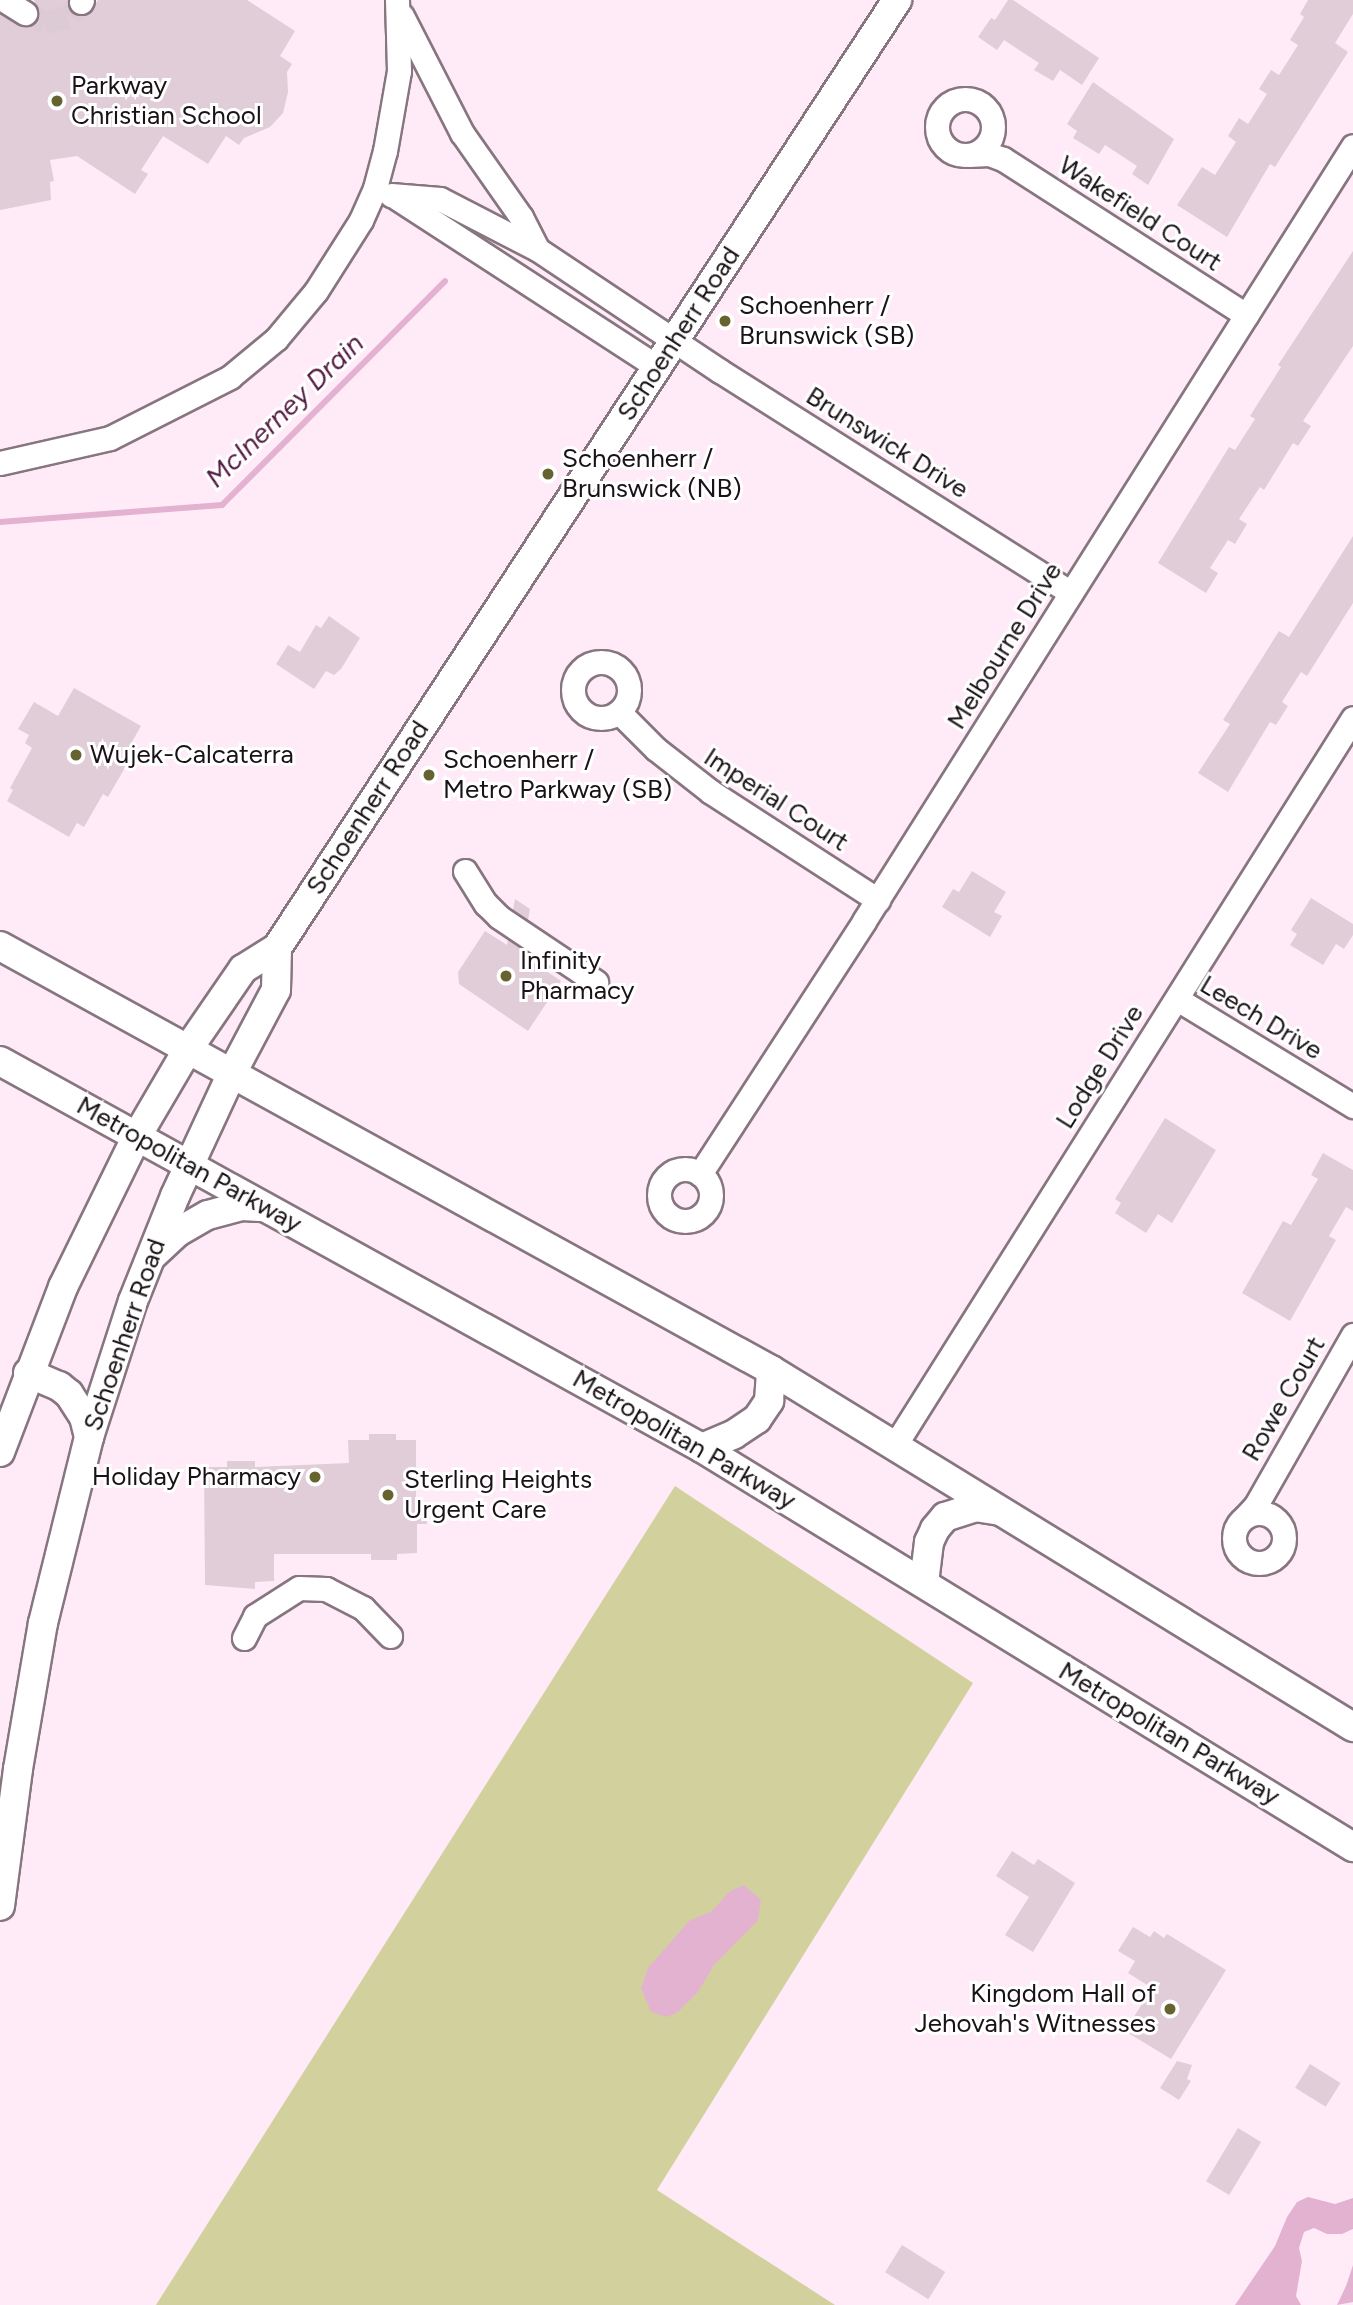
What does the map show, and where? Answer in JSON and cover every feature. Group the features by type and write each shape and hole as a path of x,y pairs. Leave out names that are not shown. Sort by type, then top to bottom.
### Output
{"main road":[{"name":"Schoenherr Road","path":"0,1452 28,1373 69,1275 137,1136 188,1049 243,969 277,948 897,0"},
{"path":"0,946 771,1370 1353,1727"},
{"name":"Schoenherr Road","path":"0,1906 2,1866 43,1623 89,1437 150,1258 188,1165 276,990 277,948"},
{"name":"Metropolitan Parkway","path":"0,1061 702,1448 1353,1847"},
{"path":"150,1258 178,1232 208,1215 242,1206 265,1207"},
{"path":"702,1448 757,1419 769,1401 771,1370"},
{"path":"28,1373 59,1385 69,1394 84,1417 89,1437"},
{"path":"924,1583 929,1542 945,1517 975,1507 1005,1513"}],"street":[{"path":"4,0 25,13"},
{"path":"0,463 110,438 230,377 252,362 276,339 317,291 360,220 383,191 385,151 399,71 398,5"},
{"path":"398,5 462,133 521,217 537,249"},
{"name":"Wakefield Court","path":"1003,159 988,110 971,99 952,102 944,108 937,126 938,136 950,151 969,155 989,154 1003,159 1246,315"},
{"path":"969,155 986,146 993,128"},
{"name":"Melbourne Drive","path":"701,1174 878,900 1353,146"},
{"path":"383,191 657,367"},
{"name":"Brunswick Drive","path":"383,191 440,199 537,249 674,341 1072,593"},
{"name":"Imperial Court","path":"619,712 656,749 710,792 878,900"},
{"name":"Lodge Drive","path":"895,1445 1353,718"},
{"path":"465,871 486,904 499,917 596,982"},
{"name":"Leech Drive","path":"1177,999 1353,1106"},
{"name":"Rowe Court","path":"1265,1490 1268,1507 1284,1534 1282,1549 1270,1561 1254,1563 1246,1560 1235,1546 1235,1530 1265,1490 1353,1335"},
{"path":"1245,1517 1262,1513 1276,1519"},
{"path":"244,1638 255,1616 299,1588 326,1589 363,1608 390,1636"}],"shaded area":[{"path":"675,1486 973,1683 657,2190 835,2305 156,2305"},
{"path":"744,1885 761,1900 758,1920 714,1965 698,1992 678,2012 667,2017 651,2012 641,1988 648,1968 689,1921 712,1911 730,1891"},
{"path":"1308,2197 1335,2204 1353,2198 1353,2229 1342,2234 1327,2234 1314,2228 1304,2232 1299,2248 1302,2261 1296,2296 1301,2305 1235,2305 1275,2246 1287,2217 1297,2202"},
{"path":"1353,2265 1353,2302 1337,2305 1346,2286"}],"building":[{"path":"34,0 68,0 70,10 81,16 89,13 98,0 247,0 295,31 280,56 292,64 287,72 288,92 283,113 270,127 244,138 239,145 226,136 208,164 163,136 141,170 148,174 135,194 77,156 50,160 54,181 50,182 51,200 0,210 0,14 17,25 31,26 39,14"},
{"path":"1008,0 1013,0 1099,58 1082,85 1060,70 1053,81 1034,70 1039,63 1004,40 997,50 978,37 991,18 995,20"},
{"path":"1308,0 1353,0 1353,14 1335,43 1348,52 1275,167 1270,164 1227,237 1177,205 1202,167 1215,175 1236,142 1228,136 1239,118 1248,124 1267,94 1259,89 1271,70 1279,75 1298,45 1290,40 1304,17 1300,14"},
{"path":"1093,82 1174,139 1148,185 1132,174 1137,166 1105,145 1099,154 1073,138 1077,131 1067,124"},
{"path":"1353,251 1353,346 1303,421 1311,426 1298,446 1293,443 1264,490 1260,487 1239,519 1247,524 1235,544 1228,540 1210,568 1218,573 1206,593 1158,563 1229,447 1235,450 1255,419 1250,416 1281,367 1278,365"},
{"path":"1353,536 1353,603 1307,676 1301,672 1282,702 1288,706 1276,725 1270,722 1228,792 1198,773 1230,724 1223,720 1279,631 1289,637"},
{"path":"329,616 360,638 341,669 334,675 326,671 314,689 276,664 288,645 300,652 316,625 321,628"},
{"name":"Wujek-Calcaterra","path":"74,688 141,726 120,763 126,766 108,797 103,794 84,827 77,823 69,837 7,801 13,790 10,788 32,748 25,743 29,735 18,729 34,702 58,716"},
{"path":"972,871 1006,892 994,912 1002,916 990,937 942,907 953,889 959,892"},
{"path":"1311,898 1353,924 1353,935 1344,949 1336,944 1323,965 1290,945 1297,934 1291,930"},
{"path":"515,899 530,909 528,920 513,910"},
{"name":"Infinity Pharmacy","path":"485,931 507,945 508,940 523,950 522,955 561,981 528,1031 459,984 458,972"},
{"path":"1165,1118 1216,1150 1172,1223 1158,1214 1146,1233 1115,1213 1121,1203 1115,1199"},
{"path":"1323,1153 1353,1170 1353,1211 1346,1207 1329,1236 1336,1240 1290,1321 1242,1293 1283,1221 1291,1225 1318,1179 1311,1175"},
{"path":"369,1434 396,1434 396,1440 416,1440 416,1505 427,1506 427,1524 417,1524 417,1553 397,1554 397,1560 371,1560 371,1554 274,1554 274,1581 255,1582 255,1589 205,1585 204,1467 227,1467 227,1461 255,1461 255,1467 349,1463 348,1440 369,1440"},
{"path":"1012,1851 1034,1865 1038,1859 1075,1883 1033,1952 1005,1935 1029,1897 996,1876"},
{"name":"Kingdom Hall of Jehovah's Witnesses","path":"1133,1927 1150,1937 1154,1931 1164,1938 1167,1934 1226,1970 1171,2059 1125,2031 1152,1988 1128,1973 1135,1961 1118,1951"},
{"path":"1177,2061 1192,2065 1187,2079 1191,2081 1179,2100 1160,2088"},
{"path":"1310,2064 1341,2083 1326,2107 1295,2088"},
{"path":"1238,2128 1261,2142 1229,2195 1206,2181"},
{"path":"902,2245 945,2272 928,2299 885,2272"}],"waterway":[{"name":"McInerney Drain","path":"0,522 222,505 445,281"}],"tunnel":[{"path":"25,13 45,22 71,16 81,2"}],"place":[{"name":"Parkway Christian School","path":"57,101"},
{"name":"Schoenherr / Brunswick (SB)","path":"725,321"},
{"name":"Schoenherr / Brunswick (NB)","path":"548,474"},
{"name":"Wujek-Calcaterra","path":"76,755"},
{"name":"Schoenherr / Metro Parkway (SB)","path":"429,775"},
{"name":"Infinity Pharmacy","path":"506,976"},
{"name":"Holiday Pharmacy","path":"315,1477"},
{"name":"Sterling Heights Urgent Care","path":"388,1495"},
{"name":"Kingdom Hall of Jehovah's Witnesses","path":"1170,2009"}]}
